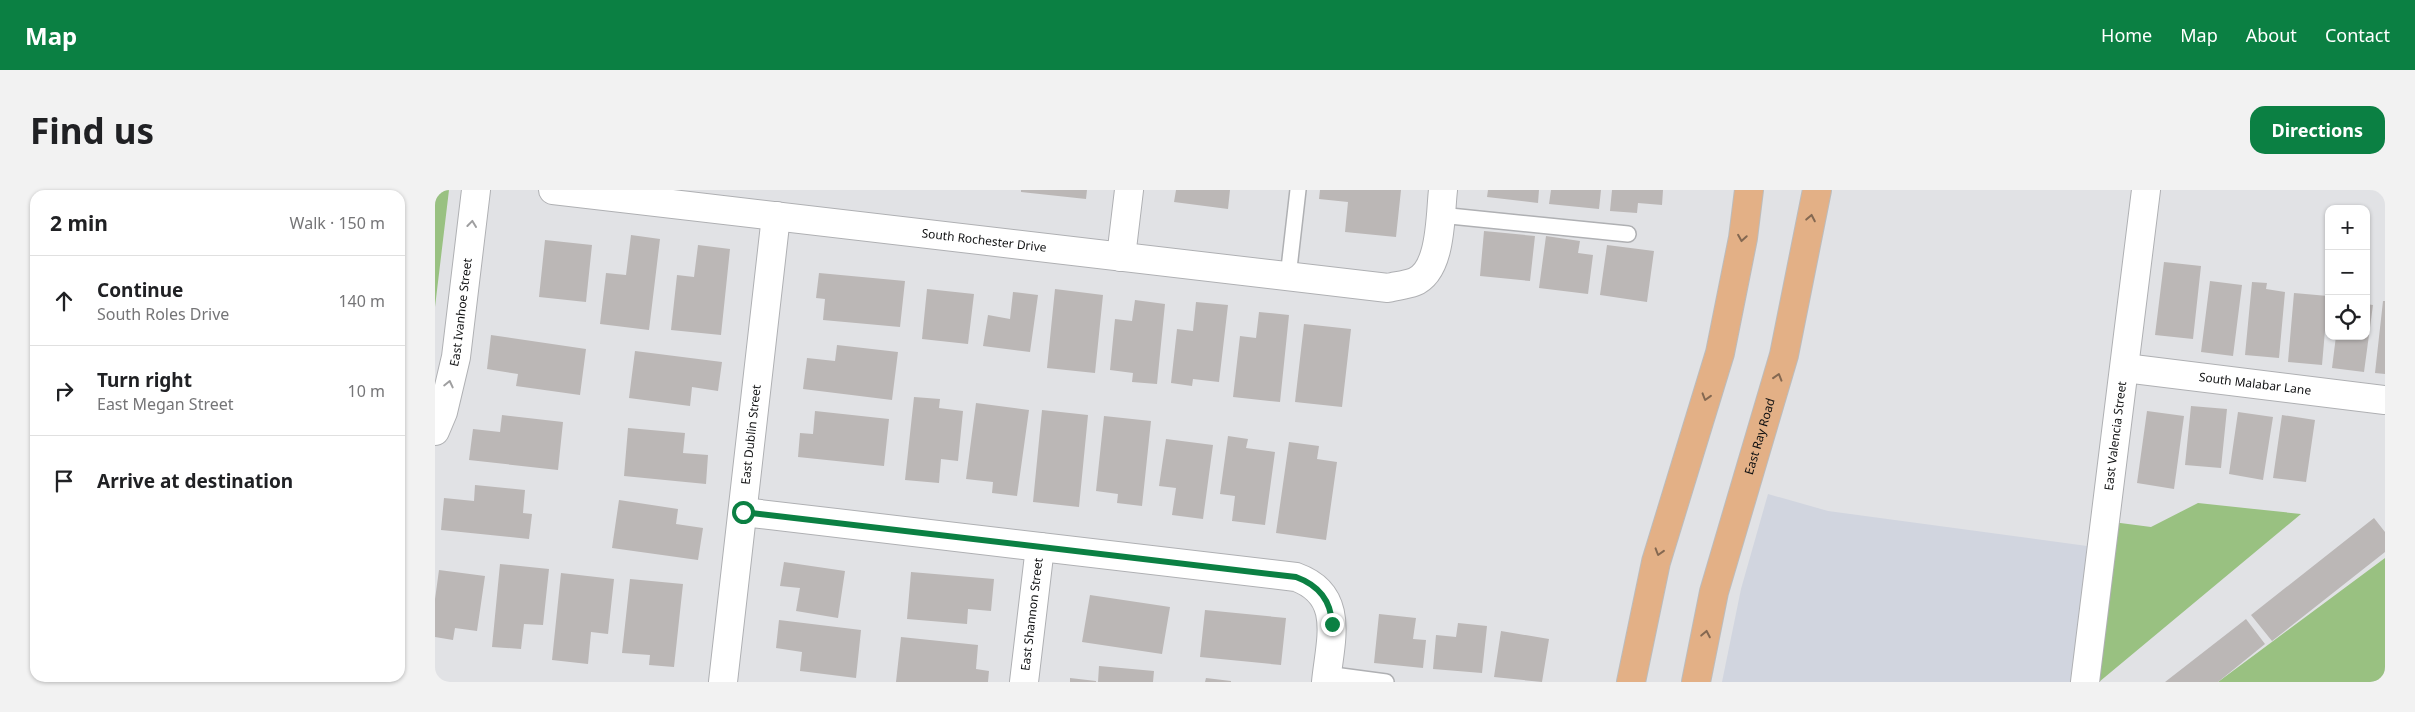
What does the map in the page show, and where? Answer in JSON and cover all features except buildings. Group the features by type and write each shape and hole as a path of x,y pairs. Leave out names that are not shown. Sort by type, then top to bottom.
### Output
{"main road":[{"path":"1631,682 1656,562 1720,353 1743,238 1749,190"},
{"name":"East Ray Road","path":"1696,682 1714,592 1784,355 1817,190"}],"street":[{"name":"East Ivanhoe Street","path":"435,431 443,412 456,357 477,190"},
{"name":"South Rochester Drive","path":"553,190 633,195 776,216 1388,288 1415,282 1432,263 1437,248 1442,203"},
{"path":"1121,257 1129,190"},
{"name":"East Valencia Street","path":"2085,682 2146,190"},
{"name":"East Dublin Street","path":"723,682 776,216"},
{"name":"South Malabar Lane","path":"2125,368 2385,400"},
{"path":"743,512 1296,577 1307,581 1322,593 1328,603 1332,618 1326,678"},
{"name":"East Shannon Street","path":"1025,682 1040,547"}],"lane":[{"path":"1288,276 1298,190"},
{"path":"1442,203 1628,234"},
{"path":"1326,678 1386,682"}],"shaded area":[{"path":"1768,494 1828,511 2087,546 2073,682 1722,682 1741,589"}],"green space":[{"path":"435,190 449,190 435,307"},
{"path":"2198,503 2301,514 2099,682 2105,521 2151,527"},
{"path":"2385,558 2385,682 2218,682"}],"route":[{"path":"743,512 1296,577 1307,581 1324,596 1331,610 1332,624"}]}
